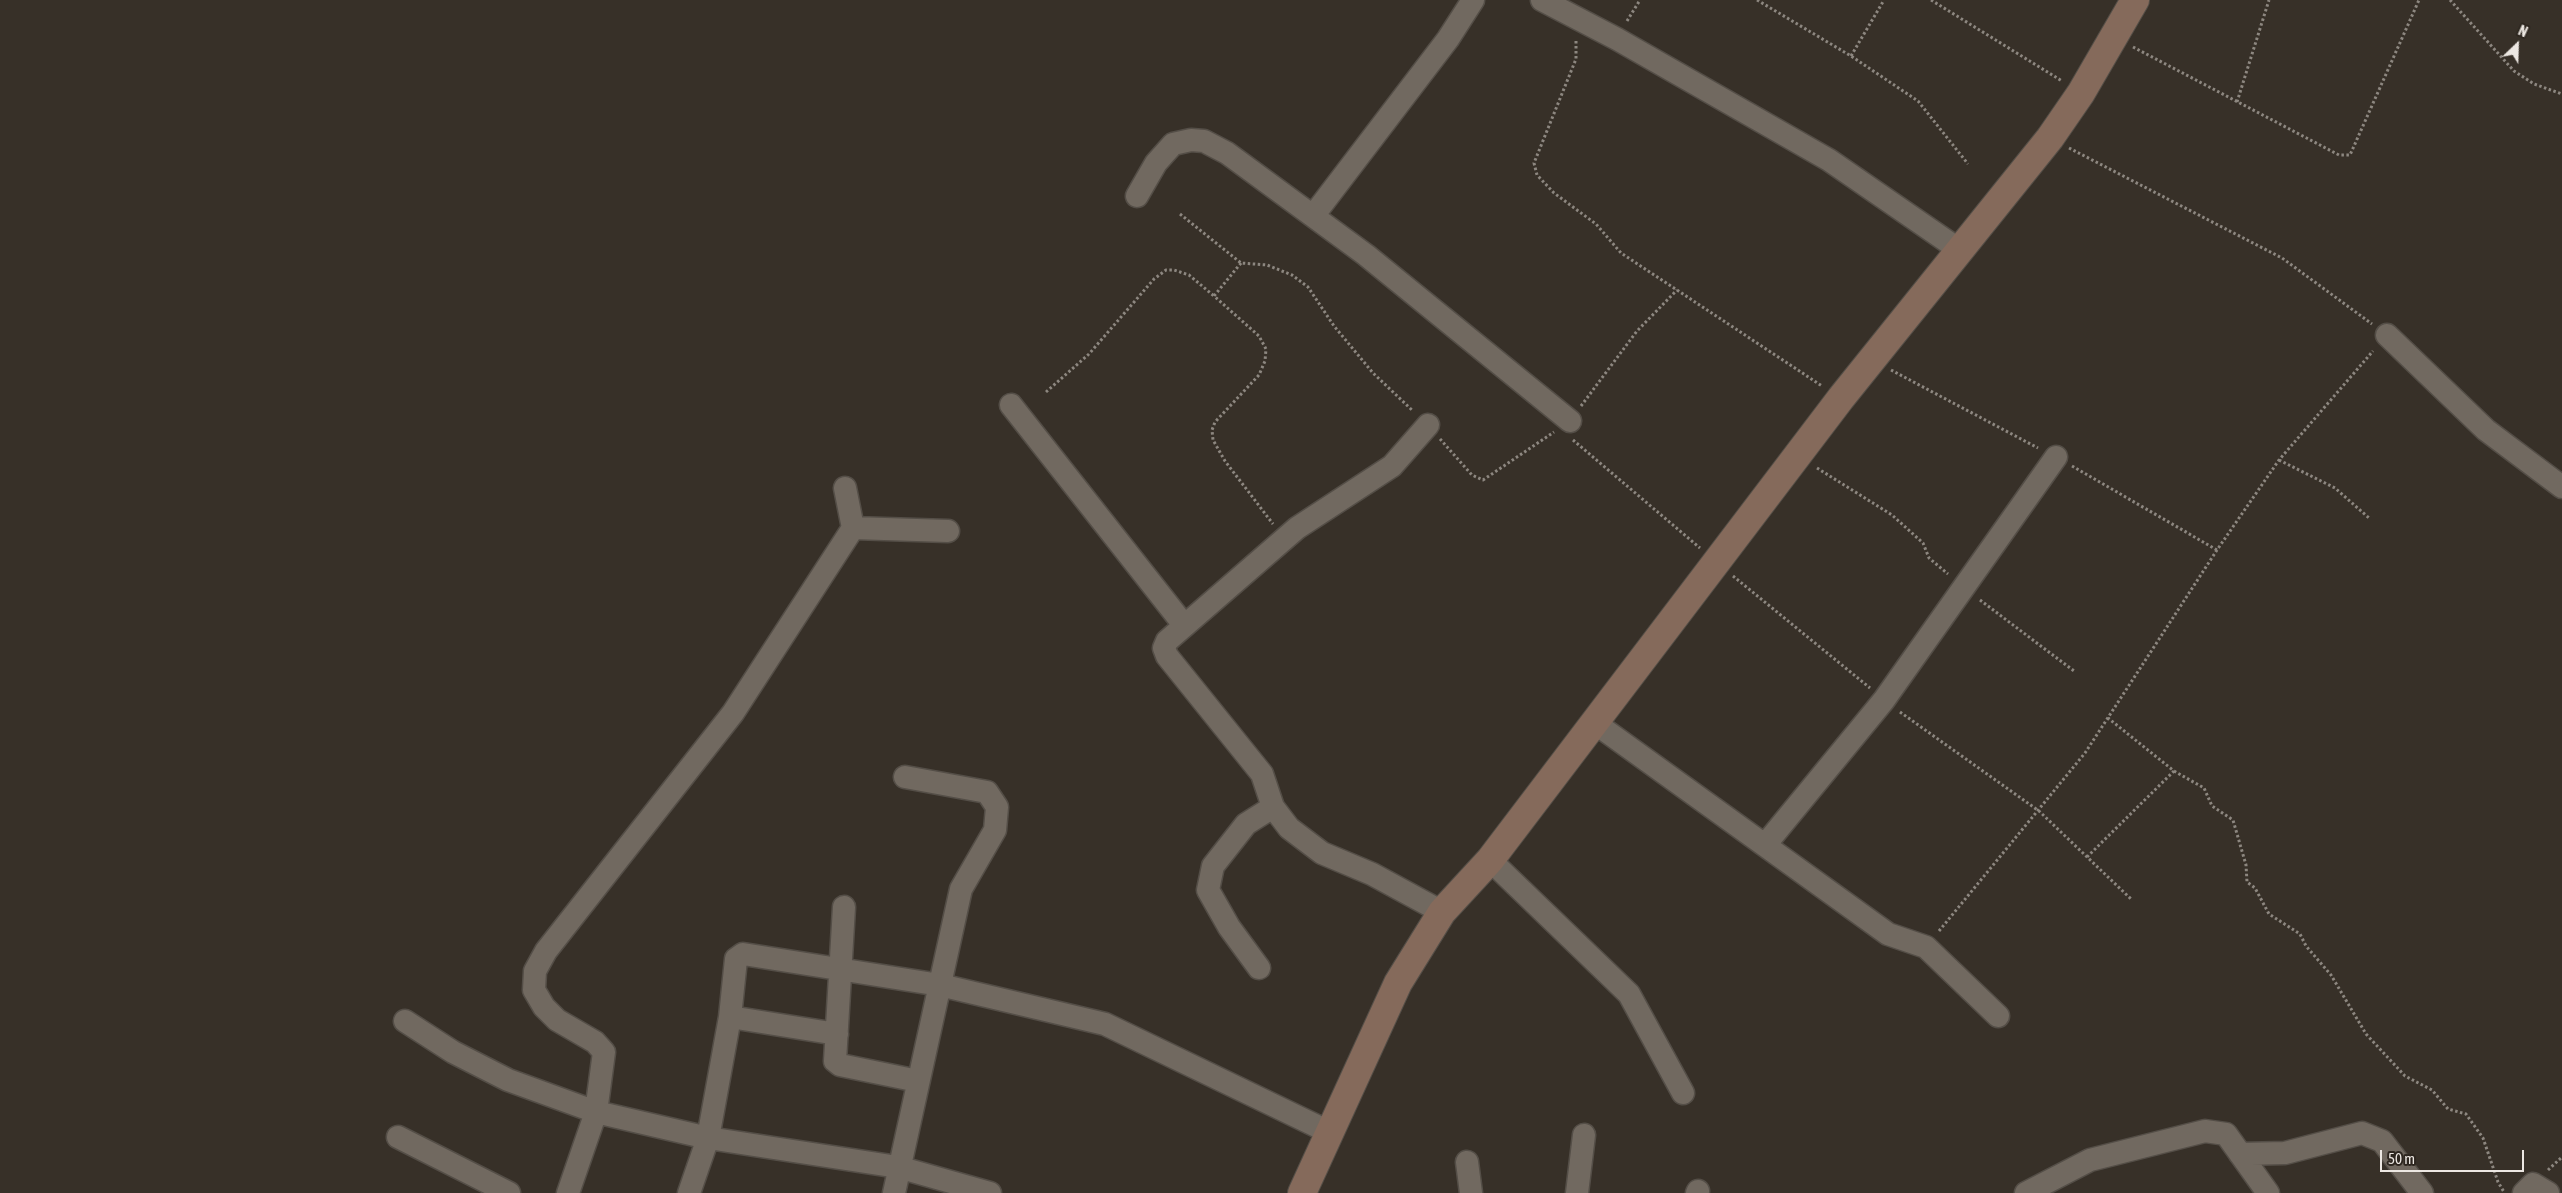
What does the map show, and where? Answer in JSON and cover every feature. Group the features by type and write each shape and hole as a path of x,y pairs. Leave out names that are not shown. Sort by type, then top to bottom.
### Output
{"main road":[{"path":"1302,1193 1328,1132 1398,984 1442,912 1490,860 1841,398 2050,138 2081,93 2135,0"}],"street":[{"path":"1313,216 1448,39 1473,0"},
{"path":"1542,0 1829,160 1961,251"},
{"path":"1137,196 1156,163 1174,144 1191,140 1204,141 1227,153 1366,255 1565,425"},
{"path":"2387,335 2486,430 2562,487"},
{"path":"1011,406 1184,625"},
{"path":"1428,425 1392,466 1284,538 1184,625 1167,641 1164,648 1167,656 1262,774 1273,807 1289,828 1322,853 1372,874 1442,912"},
{"path":"1765,845 1884,700 2056,457"},
{"path":"568,1193 596,1112 604,1052 595,1042 557,1020 544,1007 534,990 535,971 546,952 733,713 853,528 845,488"},
{"path":"853,528 948,531"},
{"path":"1595,723 1888,934 1926,947 1998,1016"},
{"path":"894,1193 898,1167 961,889 995,830 997,807 987,792 905,777"},
{"path":"1259,968 1229,927 1208,890 1213,866 1246,824 1273,807"},
{"path":"1490,860 1629,994 1683,1093"},
{"path":"844,907 835,1061 918,1081"},
{"path":"689,1193 708,1138 730,1016 738,955 743,954 940,985 1105,1024 1328,1132"},
{"path":"730,1016 837,1034"},
{"path":"405,1021 453,1052 508,1080 596,1112 708,1138 898,1167 990,1193"},
{"path":"2026,1193 2090,1160 2170,1138 2205,1131 2226,1134 2268,1193"},
{"path":"2240,1154 2285,1153 2362,1133 2382,1141 2422,1193"},
{"path":"1577,1193 1584,1135"},
{"path":"398,1137 509,1193"},
{"path":"1468,1162 1471,1193"},
{"path":"2524,1193 2533,1184 2548,1193"}],"path":[{"path":"1757,0 1851,56 1918,101 1968,164"},
{"path":"1851,56 1884,0"},
{"path":"1931,0 2081,93"},
{"path":"2237,102 2269,0"},
{"path":"2114,37 2338,155 2350,155 2418,0"},
{"path":"2450,0 2514,71 2534,84 2562,94"},
{"path":"1577,18 1576,59 1534,163 1537,175 1554,193 1596,224 1621,252 1841,398"},
{"path":"1926,947 2039,811 2084,753 2217,550 2279,460 2387,335 2282,258 2050,138"},
{"path":"1180,214 1241,263 1267,265 1292,275 1308,288 1334,326 1373,373 1428,425 1472,475 1483,480 1565,425 1637,331 1677,290"},
{"path":"1214,296 1241,263"},
{"path":"1046,392 1089,354 1154,279 1166,270 1174,270 1190,275 1259,336 1266,349 1265,361 1259,375 1215,422 1212,430 1213,440 1225,461 1284,538"},
{"path":"1565,425 1716,562"},
{"path":"1797,456 1892,515 1923,543 1929,558 1963,587 2074,671"},
{"path":"2279,460 2335,488 2369,518"},
{"path":"2108,718 2174,771 2204,788 2212,806 2233,820 2246,865 2247,882 2255,888 2269,914 2300,934 2306,946 2331,975 2366,1034 2405,1076 2432,1090 2448,1109 2466,1114 2483,1138 2498,1182 2504,1193"},
{"path":"2087,857 2174,771"},
{"path":"2039,811 2131,899"}]}
